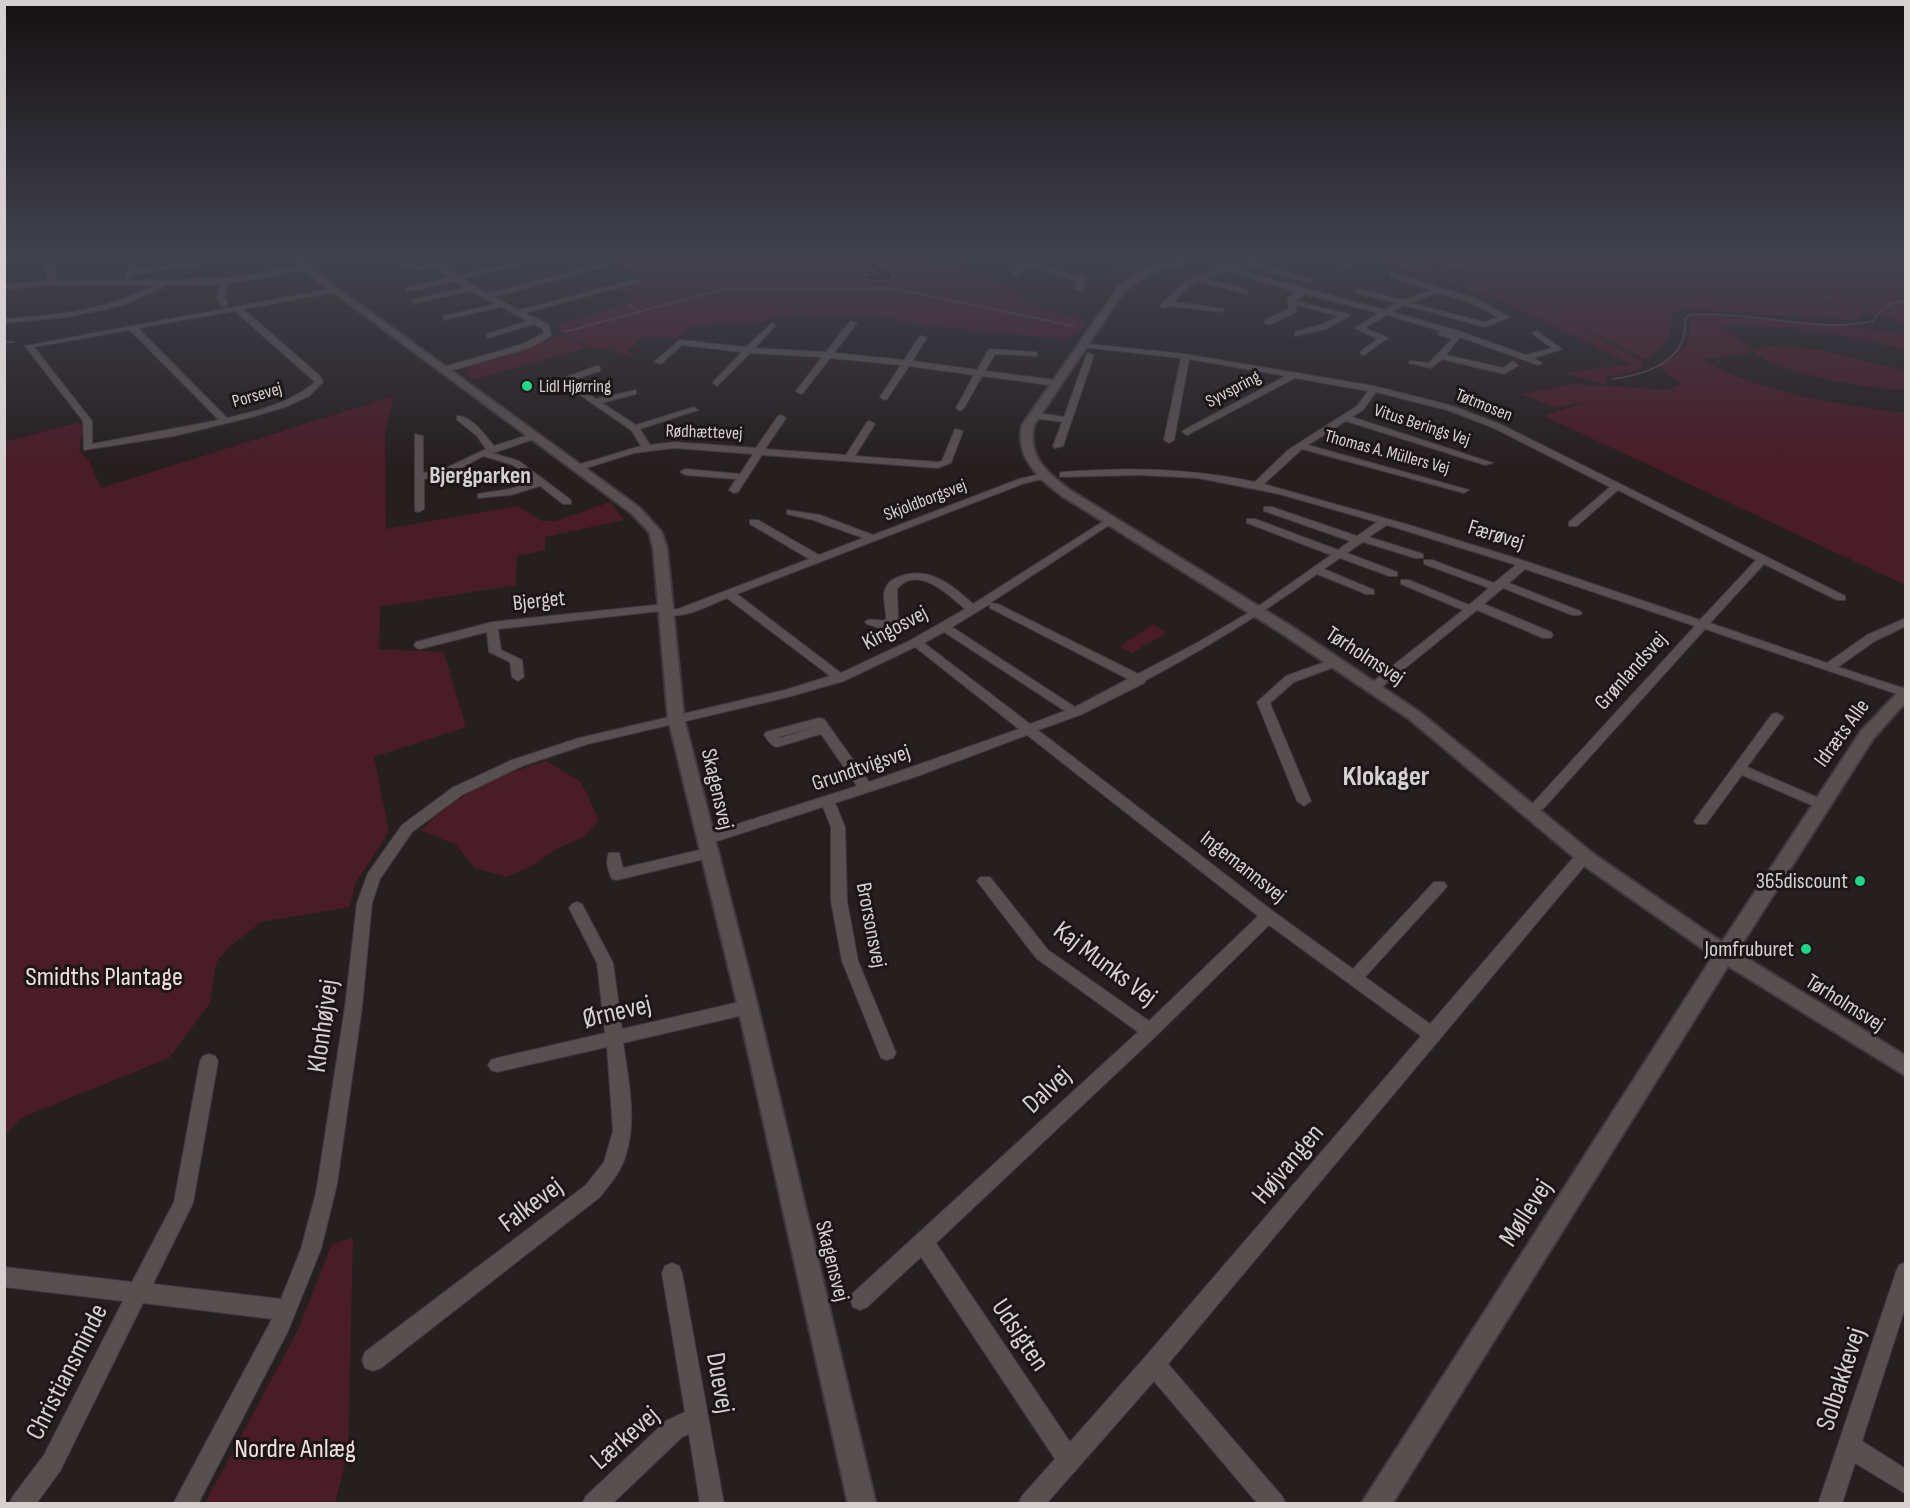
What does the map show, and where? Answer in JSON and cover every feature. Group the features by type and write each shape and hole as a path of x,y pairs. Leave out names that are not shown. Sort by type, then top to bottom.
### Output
{"street":[{"path":"132,327 141,325"},
{"name":"Porsevej","path":"132,327 29,346 87,421 89,436 87,448 171,434 225,421 301,399 311,393 319,382 256,325"},
{"name":"Skagensvej","path":"382,325 635,510 655,531 663,564 665,610 676,718 706,847 748,1007 862,1503"},
{"path":"490,336 521,325"},
{"path":"443,370 526,346 542,339 549,331 541,325"},
{"path":"717,383 772,325"},
{"path":"800,391 851,325"},
{"name":"Tørholmsvej","path":"1101,325 1086,350 1056,383 1026,430 1025,441 1030,458 1045,476 1110,520 1374,687 1464,754 1585,857 1727,956 1905,1067"},
{"path":"1298,334 1326,325"},
{"path":"1364,325 1359,328 1384,338 1364,353"},
{"path":"1439,325 1538,363"},
{"path":"132,327 225,421"},
{"path":"1413,363 1431,366 1457,338 1439,331 1445,327"},
{"path":"658,362 690,332"},
{"path":"1526,358 1558,349 1537,333"},
{"path":"884,397 923,338"},
{"path":"680,342 749,350 907,362 1056,383"},
{"name":"Tøtmosen","path":"1086,350 1185,356 1374,389 1425,401 1474,417 1842,598"},
{"path":"1058,446 1068,420 1086,350"},
{"path":"960,408 992,351 1034,354"},
{"path":"1169,440 1185,356"},
{"path":"1440,356 1504,371 1514,366 1513,363"},
{"path":"597,369 562,380 635,428 647,448"},
{"name":"Syvspring","path":"1187,432 1294,375"},
{"path":"1257,486 1290,452 1346,418 1368,401 1374,389"},
{"path":"594,402 633,392"},
{"path":"635,428 694,410"},
{"path":"1034,415 1068,420"},
{"path":"460,418 480,434 487,451 516,463 567,502"},
{"name":"Rødhættevej","path":"734,490 781,418"},
{"name":"Vitus Berings Vej","path":"1346,418 1488,463"},
{"path":"850,457 870,424"},
{"name":"Rødhættevej","path":"577,468 647,448 693,445 938,465 946,463 958,432"},
{"path":"418,436 419,509"},
{"path":"419,477 445,473 487,451 534,436"},
{"name":"Thomas A. Müllers Vej","path":"1301,446 1464,490"},
{"name":"Rødhættevej","path":"685,472 742,477"},
{"name":"Færøvej","path":"1063,474 1160,472 1217,478 1257,486 1385,521 1524,564 1905,693"},
{"name":"Skjoldborgsvej","path":"665,610 680,612 1022,481 1045,476"},
{"path":"482,496 511,492 542,482"},
{"path":"1573,524 1617,486"},
{"path":"1268,509 1424,559 1576,613"},
{"path":"791,512 816,517 872,538"},
{"name":"Kingosvej","path":"676,718 840,678 916,642 1110,520"},
{"path":"1251,521 1340,552 1393,574"},
{"name":"Grundtvigsvej","path":"614,857 617,875 706,847 1075,712 1140,680 1257,612 1385,521"},
{"path":"754,522 818,559"},
{"name":"Grønlandsvej","path":"1528,809 1538,806 1763,558"},
{"path":"1374,687 1524,564"},
{"path":"1316,570 1370,592"},
{"path":"871,622 882,625 892,622 891,590 895,583 905,578 920,577 935,580 970,609"},
{"path":"1406,582 1547,634"},
{"path":"728,593 840,678"},
{"path":"994,606 1140,680"},
{"name":"Bjerget","path":"420,645 492,626 665,610"},
{"path":"1828,668 1870,638 1905,621"},
{"path":"492,626 495,652 516,660 518,677"},
{"path":"943,626 1075,712"},
{"path":"916,642 1029,730"},
{"path":"1304,801 1263,702 1290,679 1336,662"},
{"name":"Idræts Alle","path":"1727,956 1821,804 1867,735 1905,693"},
{"path":"1701,820 1777,717"},
{"name":"Klonhøjvej","path":"185,1503 287,1310 305,1268 323,1210 351,1029 365,904 373,877 404,834 435,805 463,786 512,765 676,718"},
{"path":"824,729 866,789"},
{"name":"Ingemannsvej","path":"1029,730 1268,916 1432,1035"},
{"name":"Idræts Alle","path":"1739,769 1821,804"},
{"name":"Brorsonsvej","path":"828,802 838,827 838,901 850,961 887,1053"},
{"name":"Højvangen","path":"1030,1503 1154,1364 1578,862 1585,857"},
{"name":"Kaj Munks Vej","path":"985,880 1042,954 1150,1031"},
{"path":"1354,978 1438,886"},
{"name":"Falkevej","path":"373,1360 593,1191 612,1166 622,1131 614,1038 604,963 577,908"},
{"name":"Dalvej","path":"860,1300 1150,1031 1268,916"},
{"name":"Møllevej","path":"1376,1503 1727,956"},
{"name":"Ørnevej","path":"497,1065 748,1007"},
{"name":"Christiansminde","path":"21,1503 52,1463 183,1203 209,1061"},
{"name":"Udsigten","path":"924,1243 1068,1459"},
{"name":"Solbakkevej","path":"1830,1503 1905,1272"},
{"name":"Duevej","path":"672,1273 712,1503"},
{"name":"Christiansminde","path":"4,1277 287,1310"},
{"path":"1154,1364 1274,1503"},
{"name":"Lærkevej","path":"594,1503 674,1429 696,1418"},
{"path":"1849,1446 1905,1483"}],"green space":[{"path":"699,325 692,326 677,339 643,337 627,352 635,356 632,357 609,349 591,348 559,331 557,326"},
{"path":"930,325 1085,325 1082,331 1077,330 1068,340"},
{"path":"1553,325 1575,325 1643,362 1641,368 1627,374 1605,377 1607,385 1565,373 1631,364"},
{"path":"1577,325 1671,325 1666,342 1644,359"},
{"path":"1690,325 1834,325 1905,335 1905,350 1859,339 1790,328 1719,327 1750,346 1747,349 1748,354 1701,359 1749,381 1800,396 1905,413 1905,585 1544,416 1588,401 1556,408 1521,394 1575,384 1670,389 1681,384 1658,366 1680,353 1688,337"},
{"path":"561,334 586,348 473,380 464,373 469,369 464,366 528,347"},
{"path":"1768,346 1819,350 1899,369 1905,371 1905,389 1848,384 1804,374 1766,360 1753,352 1753,349"},
{"name":"Smidths Plantage","path":"394,396 385,431 386,529 517,506 542,521 555,521 610,502 624,520 545,537 545,550 517,556 516,585 380,607 379,649 444,652 466,727 374,757 389,832 355,884 350,907 261,922 227,949 216,963 210,1003 169,1058 21,1118 5,1135 5,442 80,422 82,430 79,451 89,460 101,488"},
{"path":"1153,624 1167,633 1132,653 1120,647"},
{"path":"546,761 581,782 599,820 584,837 556,849 537,863 507,877 475,868 456,845 421,830 435,817 479,787"},
{"name":"Nordre Anlæg","path":"353,1238 348,1452 335,1503 205,1503 298,1330 332,1244"}],"waterway":[{"path":"564,332 589,325"},
{"path":"1613,379 1640,373 1664,363 1680,345 1685,325"},
{"path":"4,342 14,342"}],"place":[{"name":"Lidl Hjørring","path":"527,386"},
{"name":"365discount","path":"1860,881"},
{"name":"Jomfruburet","path":"1806,949"}],"district":[{"name":"Bjergparken","path":"480,475"},
{"name":"Klokager","path":"1386,776"}]}
